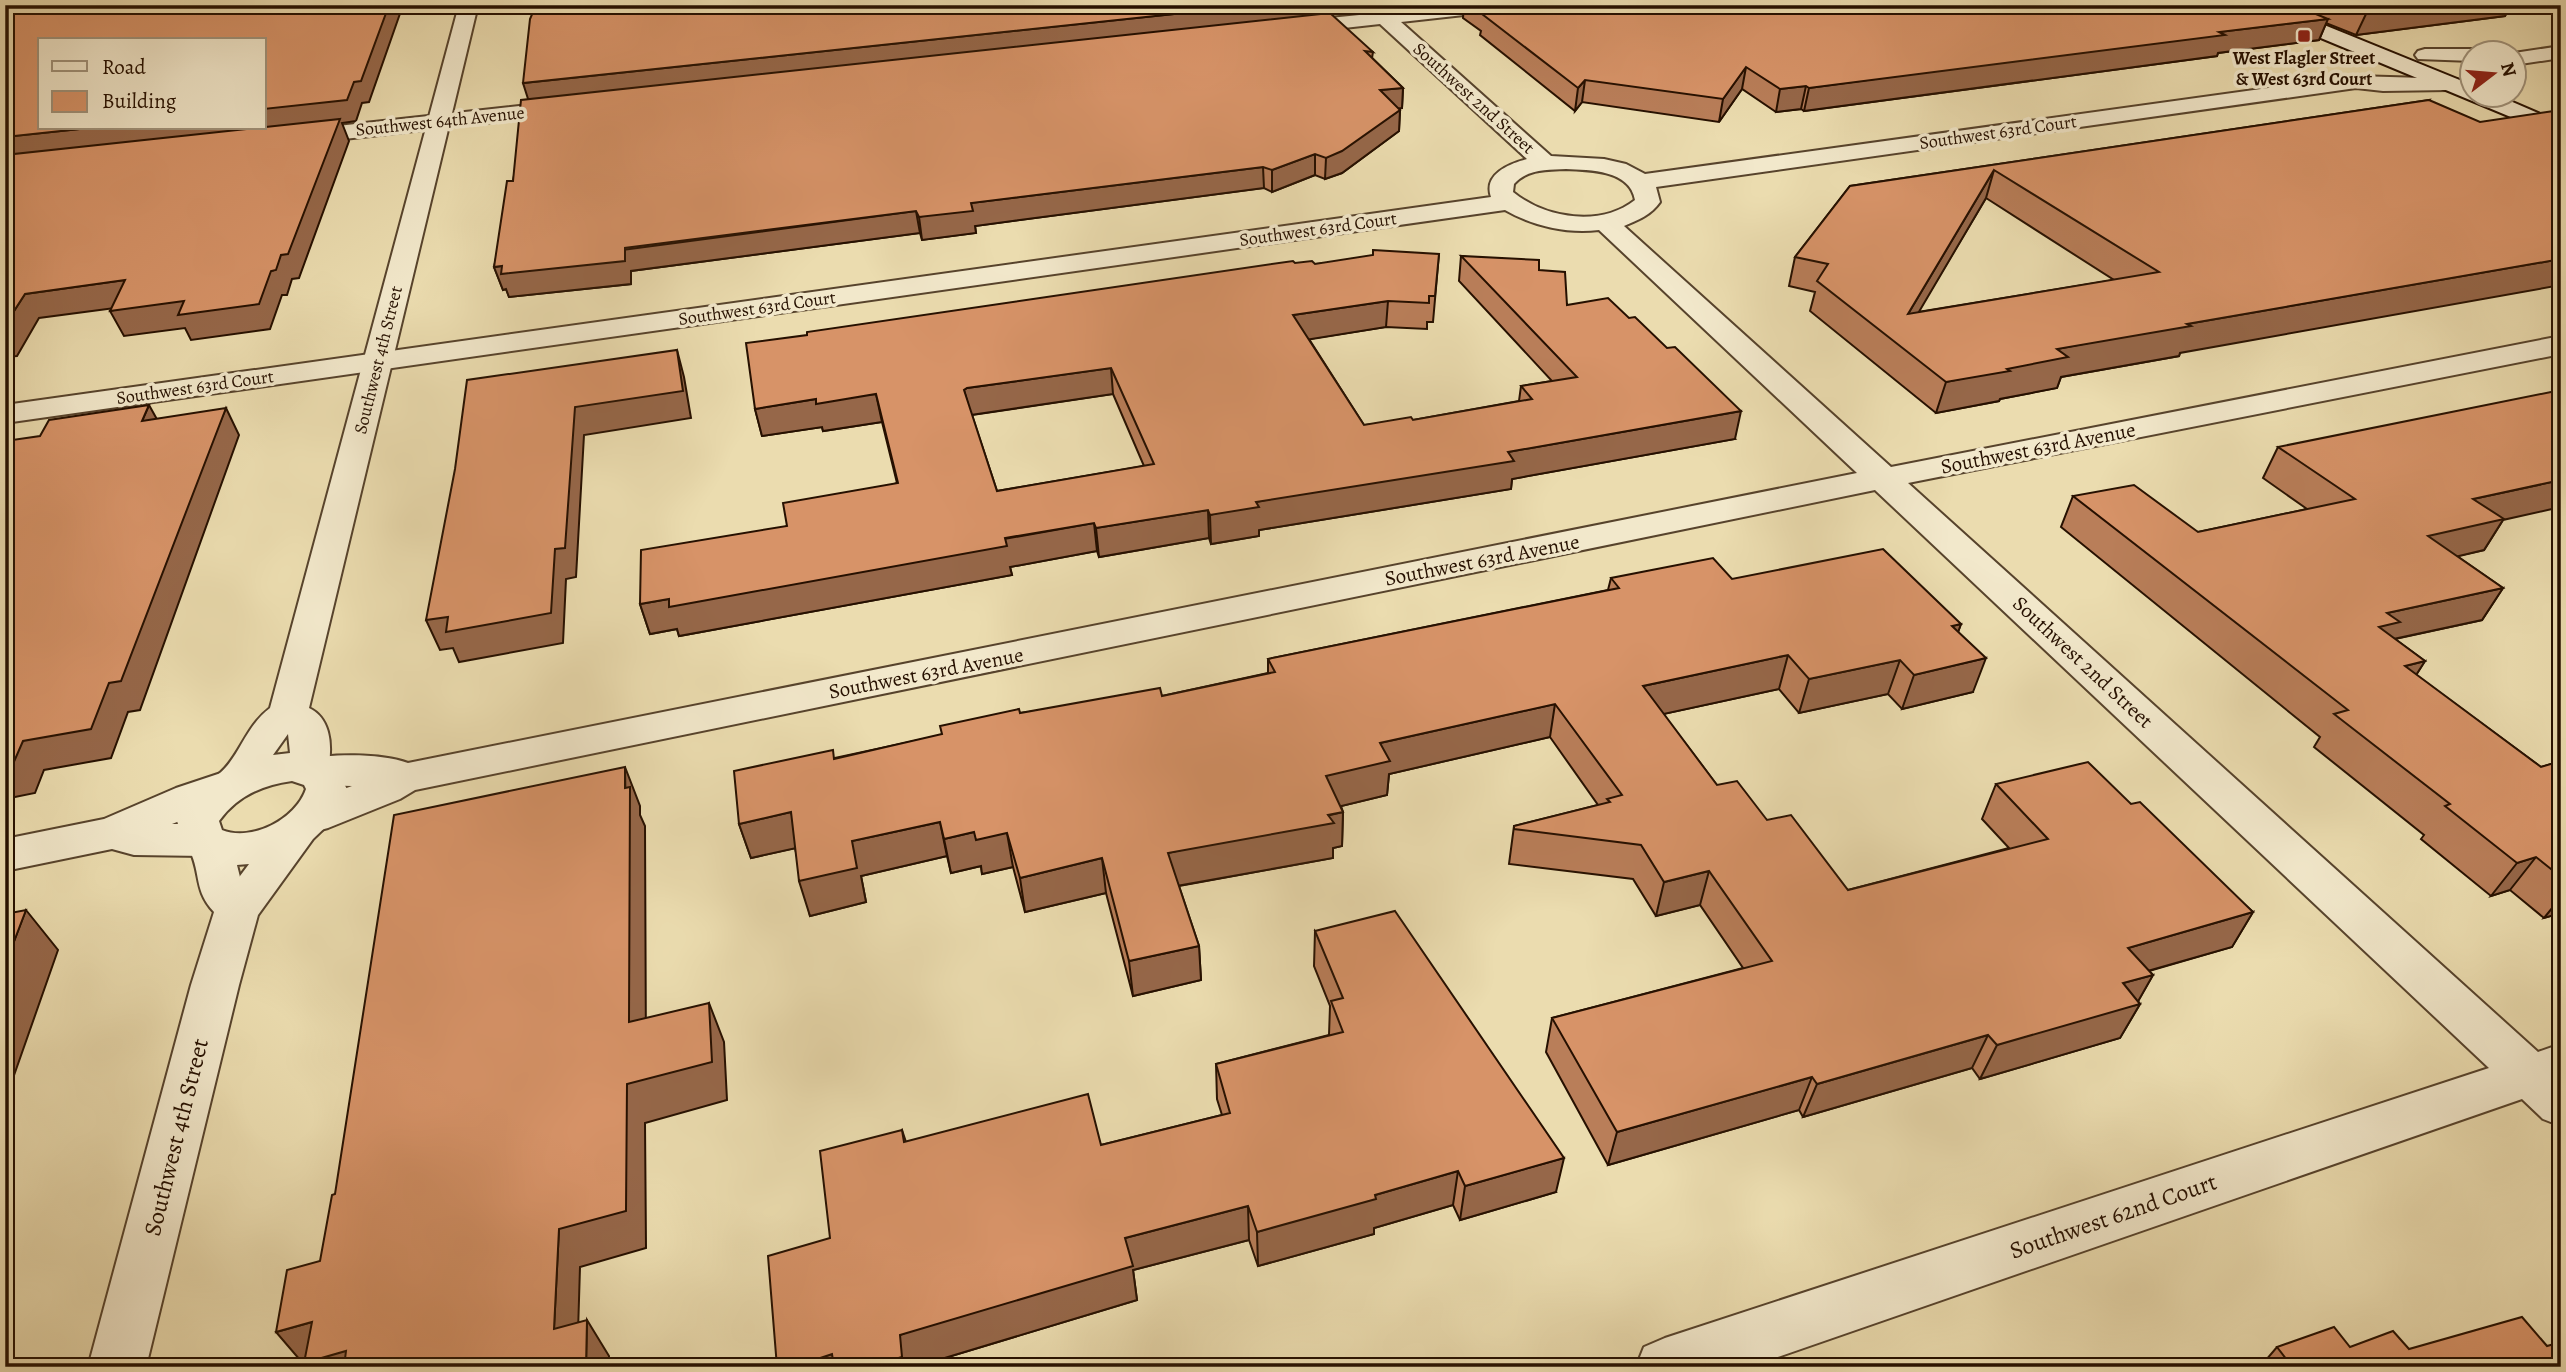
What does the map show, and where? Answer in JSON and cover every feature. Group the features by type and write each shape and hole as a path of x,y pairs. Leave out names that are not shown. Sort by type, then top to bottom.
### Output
{"street":[{"name":"Southwest 4th Street","path":"117,1367 215,985 238,908 326,796 323,778 312,770 312,748 305,722 288,714 469,5"},
{"path":"1273,30 1379,12 1500,5"},
{"path":"2258,5 2458,88"},
{"path":"2301,5 2458,68"},
{"name":"Southwest 2nd Street","path":"1379,12 1545,163"},
{"path":"2528,58 2561,52"},
{"path":"2425,55 2458,55"},
{"path":"2356,82 2362,74 2386,58"},
{"name":"Southwest 63rd Court","path":"1640,182 2356,82 2383,85 2449,84"},
{"path":"2528,97 2561,110"},
{"name":"Southwest 64th Avenue","path":"266,141 591,105"},
{"path":"2506,108 2561,131"},
{"path":"1566,162 1609,167 1640,182 1648,192 1648,202 1640,211 1625,218 1605,222 1560,221 1521,211 1501,194 1500,186 1504,178 1521,168 1566,162"},
{"name":"Southwest 63rd Court","path":"5,414 1508,202"},
{"name":"Southwest 2nd Street","path":"1605,222 2551,1082"},
{"name":"Southwest 63rd Avenue","path":"305,824 386,789 404,778 2561,345"},
{"path":"238,908 221,891 220,879 198,821 215,796 233,783 270,728 288,714"},
{"path":"5,855 113,833 191,798 275,768 312,770"},
{"name":"Southwest 63rd Avenue","path":"312,770 391,772 404,778"},
{"path":"113,833 134,839 207,842 224,849 260,846 305,824"},
{"name":"Southwest 62nd Court","path":"1664,1367 2551,1082"}],"building":[{"path":"5,5 389,5 361,81 354,82 347,100 266,109 266,38 38,38 38,130 70,130 5,137"},
{"path":"536,5 1259,5 523,83 530,19"},
{"path":"1476,5 2294,5 2328,19 2219,32 2225,35 1809,88 1806,86 1780,89 1746,67 1723,99 1585,80 1578,88 1482,14 1488,14"},
{"path":"2344,5 2436,5 2366,14"},
{"path":"1330,13 1373,52 1365,51 1403,88 1380,90 1400,110 1342,151 1326,158 1315,154 1272,170 1263,167 971,203 973,211 919,217 916,211 625,248 625,261 501,274 502,266 494,267 507,181 513,181 521,100"},
{"path":"2429,100 2480,122 2561,110 2561,259 2057,349 2068,357 1946,382 1817,281 1828,264 1795,257 1850,186","holes":["1994,170 2159,272 1908,314"]},
{"path":"340,119 288,254 281,255 276,270 271,271 259,304 178,315 184,301 110,311 125,280 25,294 5,325 5,155 238,130 266,130 266,127"},
{"path":"1373,250 1439,254 1435,296 1429,296 1429,303 1388,301 1293,315 1364,425 1411,417 1413,420 1532,399 1521,386 1577,377 1461,256 1539,260 1539,270 1565,272 1567,305 1608,298 1629,318 1635,317 1667,348 1675,347 1741,411 1508,452 1514,461 1256,502 1259,507 1210,515 1208,510 1096,528 1094,523 1005,538 1007,546 669,607 669,599 640,604 641,550 787,526 783,503 898,483 876,394 816,404 816,399 755,409 746,343 1293,261 1312,261 1315,264 1373,255","holes":["1111,368 1154,464 997,491 964,390"]},
{"path":"677,350 683,391 575,407 565,548 555,549 551,613 446,632 448,617 426,620 455,469 467,380"},
{"path":"2561,390 2561,480 2473,499 2504,519 2428,536 2503,588 2387,613 2400,622 2379,627 2425,661 2405,666 2541,767 2561,761 2561,877 2536,857 2517,863 2445,806 2450,804 2334,714 2348,710 2073,496 2134,485 2198,532 2355,499 2278,447"},
{"path":"149,405 142,421 226,408 121,681 109,683 91,729 23,741 13,764 5,765 5,441 40,436 49,420"},
{"path":"1883,549 1961,624 1952,626 1986,658 1914,675 1900,660 1809,679 1788,655 1643,686 1717,785 1737,781 1767,820 1791,815 1848,890 2048,839 1996,784 2088,762 2131,804 2140,802 2253,912 2128,948 2153,975 2123,983 2140,1004 1997,1045 1988,1035 1817,1084 1812,1077 1617,1132 1552,1018 1772,961 1709,871 1664,882 1641,845 1514,829 1514,826 1610,802 1607,799 1622,795 1555,704 1380,743 1390,761 1326,776 1343,812 1328,815 1334,823 1168,853 1199,946 1129,961 1102,858 1020,878 1007,833 976,840 974,832 944,839 940,822 852,841 857,868 799,881 791,812 739,824 734,771 833,750 834,759 942,734 940,726 1019,709 1020,713 1160,688 1162,696 1275,672 1268,659 1619,588 1611,578 1713,558 1732,579"},
{"path":"625,767 625,788 630,787 629,1022 709,1003 712,1062 627,1084 626,1211 559,1229 554,1329 587,1320 586,1367 344,1367 346,1351 304,1363 312,1322 276,1332 287,1270 320,1261 332,1195 335,1194 394,815"},
{"path":"26,910 5,965 5,914"},
{"path":"1395,911 1564,1158 1465,1186 1458,1171 1375,1195 1376,1199 1257,1232 1248,1206 1125,1238 1133,1266 900,1335 902,1357 867,1367 834,1367 832,1354 793,1367 777,1367 768,1256 830,1238 820,1151 902,1130 904,1142 1088,1094 1101,1145 1230,1113 1216,1064 1343,1032 1331,1001 1343,998 1315,931"},
{"path":"2522,1317 2547,1346 2561,1342 2561,1367 2282,1367 2290,1364 2277,1347 2334,1327 2350,1347 2393,1331 2409,1349"}],"place":[{"name":"West Flagler Street & West 63rd Court","path":"2304,36"}]}
